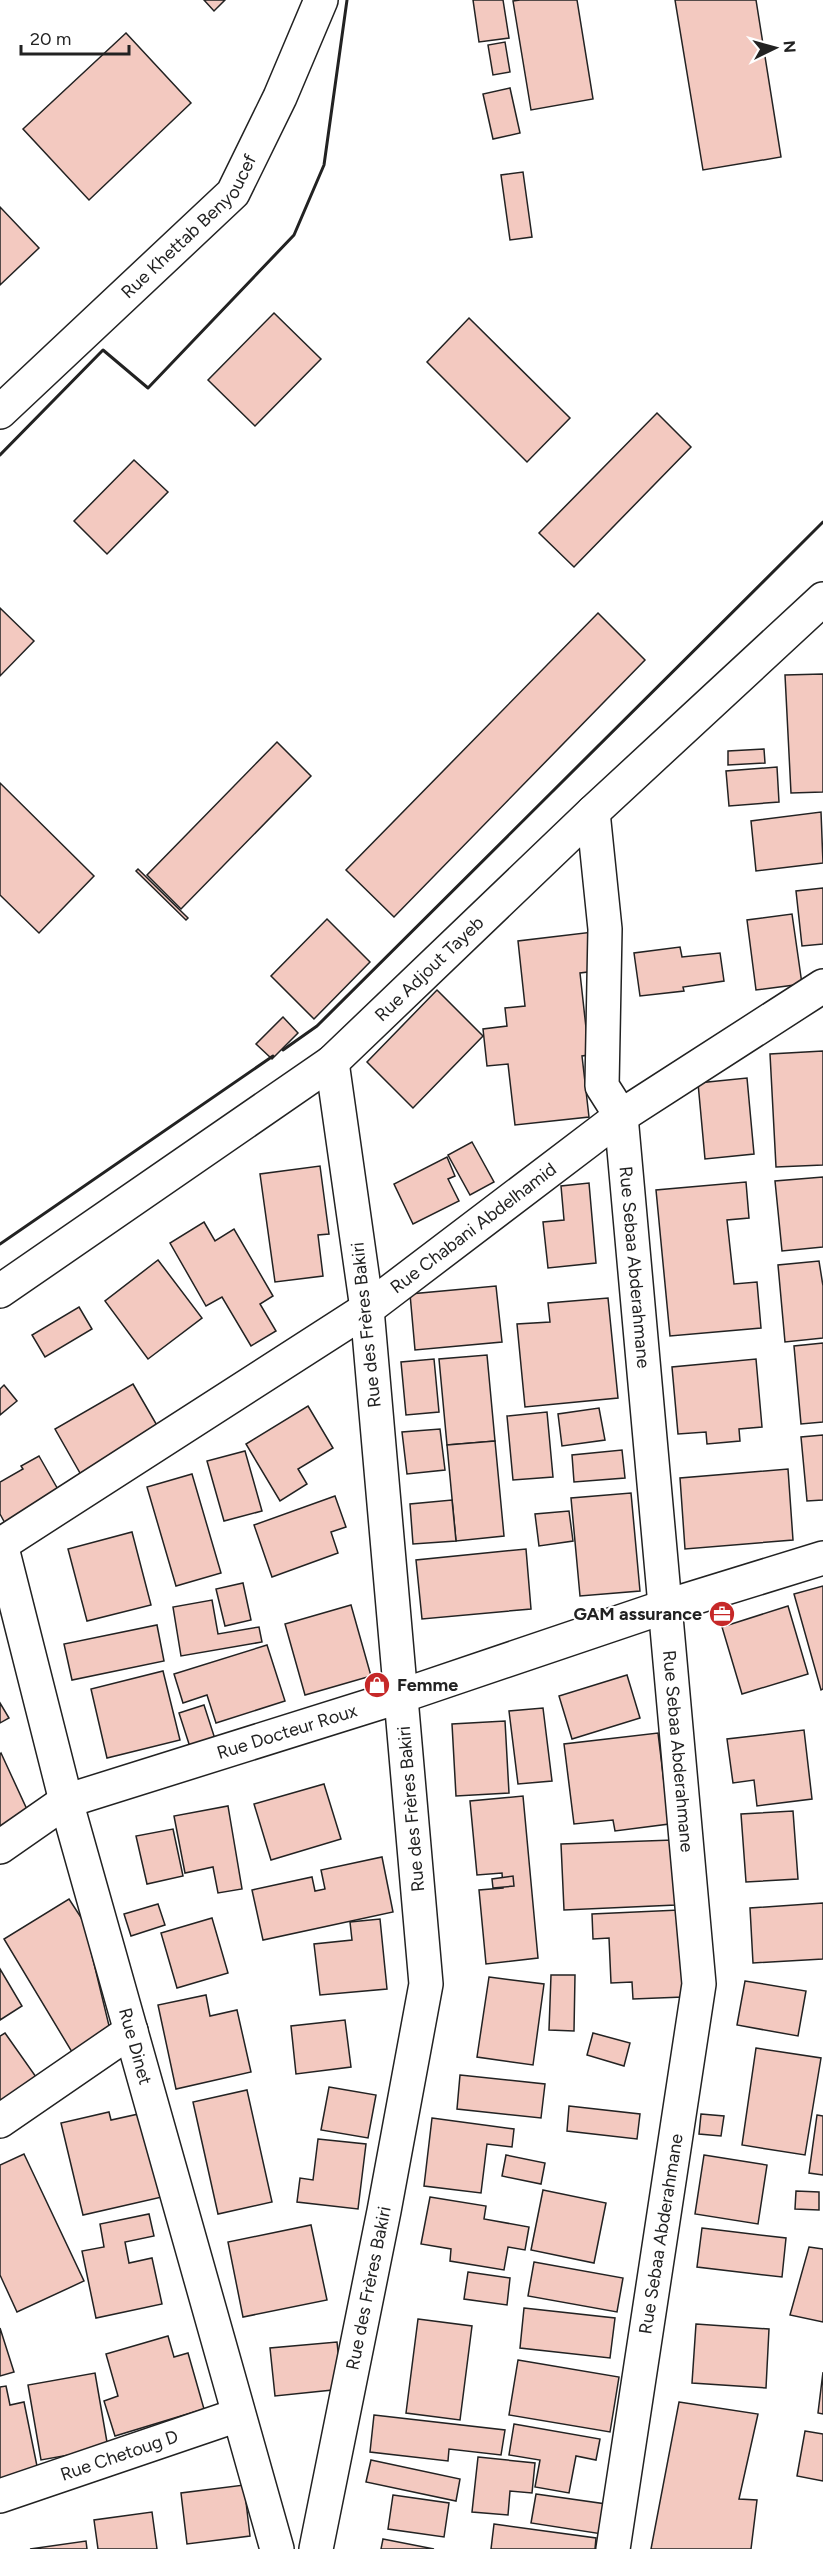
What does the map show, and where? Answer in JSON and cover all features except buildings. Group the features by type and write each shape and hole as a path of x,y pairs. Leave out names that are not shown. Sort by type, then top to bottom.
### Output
{"street":[{"name":"Rue Khettab Benyoucef","path":"0,412 233,193 280,97 321,0"},
{"name":"Rue Adjout Tayeb","path":"0,1291 332,1062 593,812 823,600"},
{"name":"Rue Sebaa Abderahmane","path":"593,812 605,929 602,1086 621,1116 663,1607 699,1984 613,2549"},
{"name":"Rue Chabani Abdelhamid","path":"0,1545 367,1309 621,1116 823,986"},
{"name":"Rue des Frères Bakiri","path":"316,2549 382,2223 426,1984 367,1309 332,1062"},
{"name":"Rue Dinet","path":"0,1545 66,1801 277,2549"},
{"name":"Rue Docteur Roux","path":"0,1847 66,1801 401,1696 663,1607 823,1558"},
{"path":"0,2121 131,2031"},
{"name":"Rue Chetoug D","path":"0,2496 238,2415"}],"wall":[{"path":"0,455 103,350 148,388 294,235 324,165 347,0"},
{"path":"283,1050 317,1026 823,522"},
{"path":"0,1244 273,1056"}],"place":[{"name":"GAM assurance","path":"722,1614"},
{"name":"Femme","path":"377,1685"}]}
